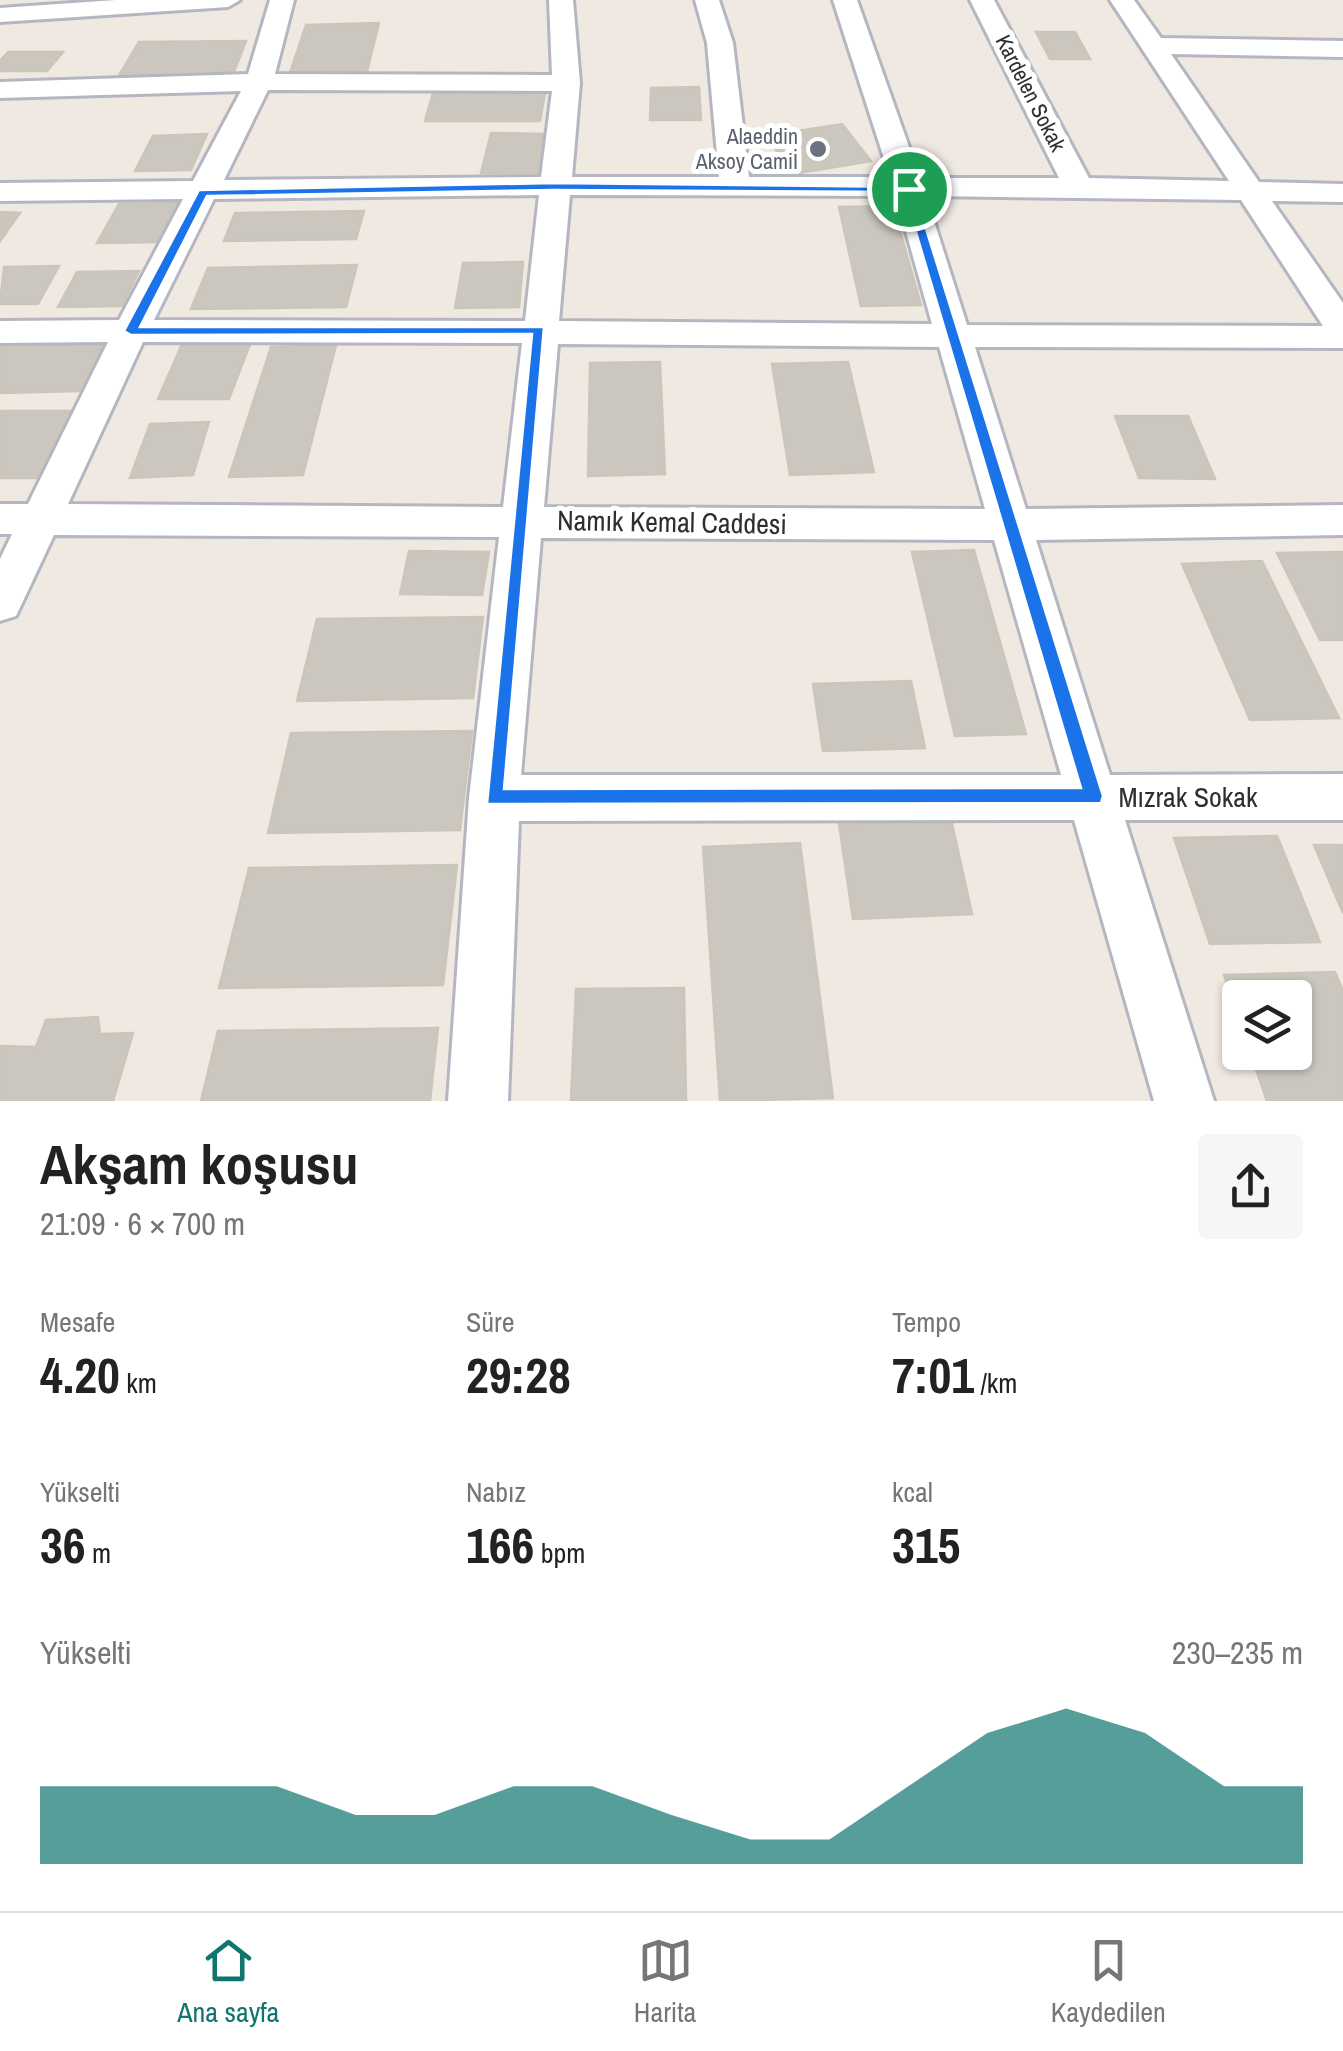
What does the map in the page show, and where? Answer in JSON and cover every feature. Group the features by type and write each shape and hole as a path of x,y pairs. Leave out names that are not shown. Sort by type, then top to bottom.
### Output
{"street":[{"path":"0,15 228,0"},
{"path":"0,604 20,519 131,331 203,193 259,82 282,0"},
{"path":"478,1101 494,798 566,83 561,0"},
{"path":"707,0 720,43 735,188"},
{"path":"846,0 909,189 1184,1101"},
{"name":"Kardelen Sokak","path":"982,0 1079,187"},
{"path":"1122,0 1343,333"},
{"path":"1152,46 1343,49"},
{"path":"0,90 259,82 566,83"},
{"path":"0,192 203,193 553,186 1343,192"},
{"path":"0,332 539,330 953,338 1343,333"},
{"name":"Namık Kemal Caddesi","path":"20,519 1011,525 1343,520"},
{"name":"Mızrak Sokak","path":"494,798 1343,797"}],"building":[{"path":"379,23 367,71 290,73 306,25"},
{"path":"1036,32 1075,32 1090,59 1050,59"},
{"path":"246,41 232,77 118,77 139,42"},
{"path":"8,52 63,52 47,71 0,71 0,61"},
{"path":"699,87 701,120 650,120 651,88"},
{"path":"433,93 545,93 540,121 425,121"},
{"name":"Alaeddin Aksoy Camiİ","path":"842,124 871,161 793,174 766,136"},
{"path":"491,133 546,134 539,173 481,173"},
{"path":"207,134 191,170 135,171 153,136"},
{"path":"181,203 163,242 97,243 119,204"},
{"path":"893,206 921,305 861,306 839,207"},
{"path":"364,211 356,239 224,241 235,213"},
{"path":"0,212 20,213 0,241"},
{"path":"523,262 519,307 455,308 463,263"},
{"path":"357,265 346,307 191,309 208,268"},
{"path":"59,266 38,304 0,304 4,267"},
{"path":"139,271 122,306 58,307 77,272"},
{"path":"103,344 80,391 0,393 0,346"},
{"path":"182,344 250,344 229,399 158,399"},
{"path":"336,345 303,475 229,477 271,347"},
{"path":"660,362 665,474 588,476 590,363"},
{"path":"848,362 874,472 790,475 772,364"},
{"path":"0,411 74,411 40,478 0,478"},
{"path":"1115,416 1188,416 1215,479 1139,478"},
{"path":"209,422 193,475 130,478 150,424"},
{"path":"974,550 1026,734 955,736 912,552"},
{"path":"409,551 489,552 482,595 400,594"},
{"path":"1343,552 1343,640 1320,640 1277,553"},
{"path":"1262,561 1339,718 1250,720 1182,564"},
{"path":"483,617 473,698 297,701 317,619"},
{"path":"911,681 925,748 823,751 813,684"},
{"path":"472,731 460,830 268,833 291,733"},
{"path":"951,819 972,914 853,919 839,824"},
{"path":"1277,836 1320,942 1210,944 1174,838"},
{"path":"800,843 833,1098 720,1101 703,847"},
{"path":"1314,845 1343,845 1343,913"},
{"path":"457,865 443,985 219,988 249,868"},
{"path":"1335,972 1343,991 1343,1100 1267,1101 1256,1070 1312,1070 1312,980 1226,980 1224,975"},
{"path":"684,988 686,1101 571,1101 576,989"},
{"path":"98,1017 100,1034 133,1033 113,1101 0,1101 0,1046 36,1047 46,1020"},
{"path":"438,1028 430,1101 201,1101 218,1031"}],"place":[{"name":"Alaeddin Aksoy Camiİ","path":"818,149"}],"route":[{"path":"553,186 909,189 1094,796 494,798 539,330 131,331 203,193 553,186"}]}
